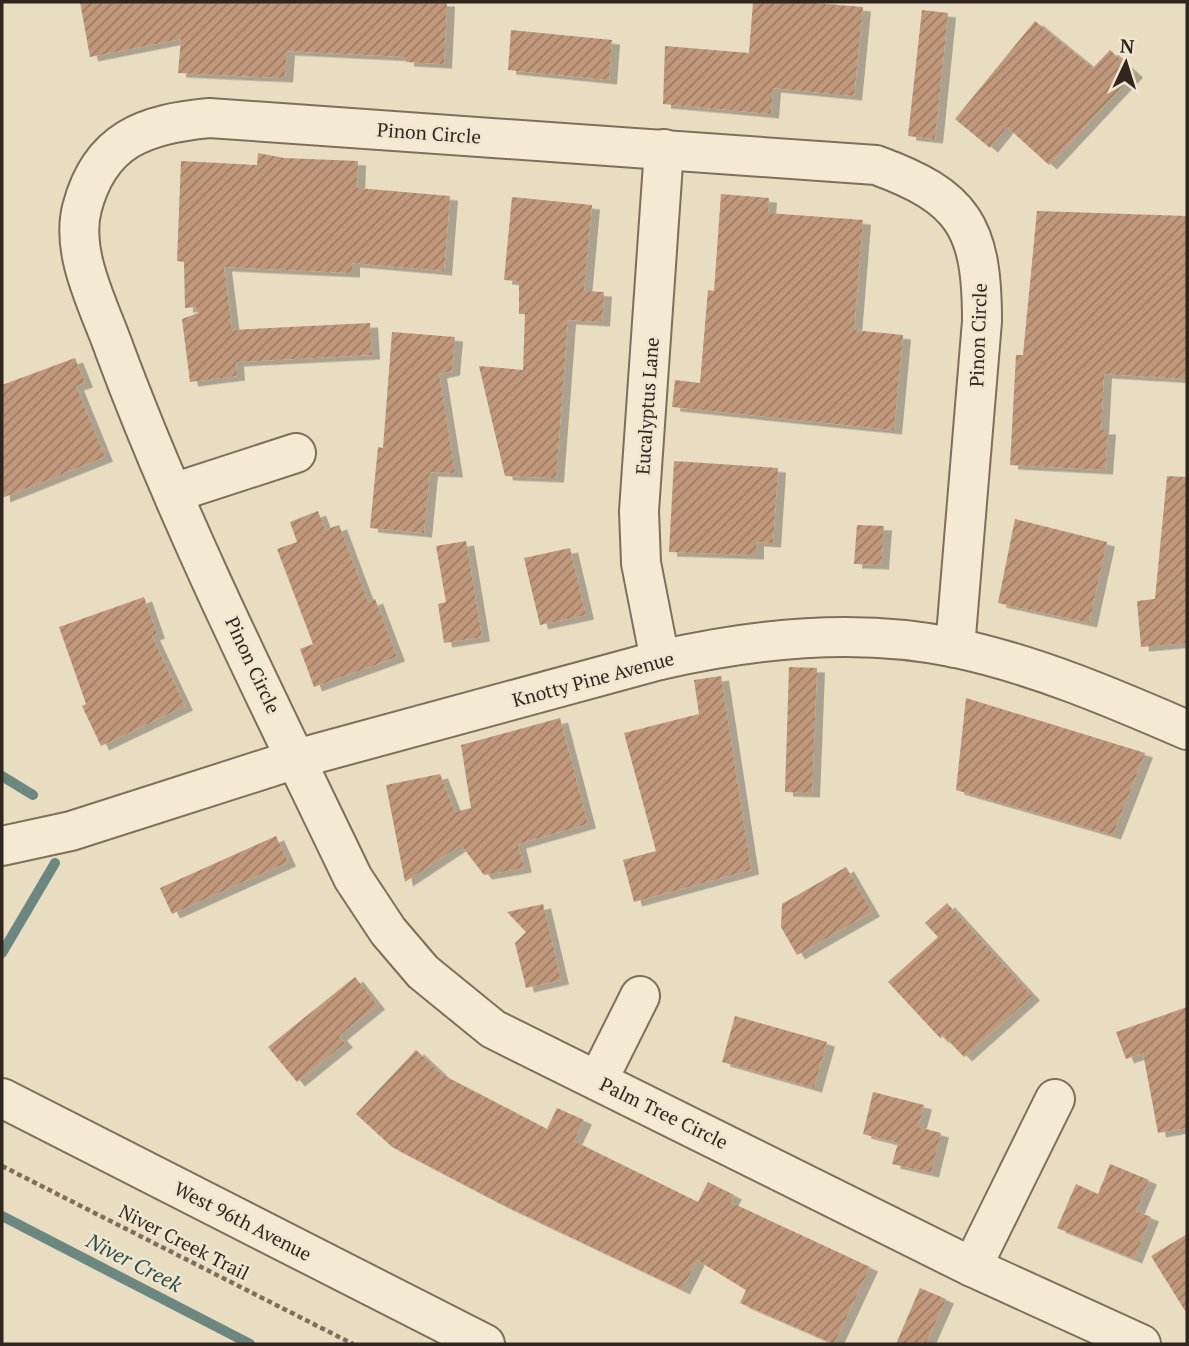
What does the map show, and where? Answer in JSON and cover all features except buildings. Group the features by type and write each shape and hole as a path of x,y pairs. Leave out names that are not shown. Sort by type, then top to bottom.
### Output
{"street":[{"name":"Pinon Circle","path":"296,759 148,438 89,279 82,250 82,209 89,188 107,156 122,142 167,122 209,118 876,165 915,180 942,196 964,220 975,243 982,279 982,321 955,648"},
{"name":"Eucalyptus Lane","path":"660,660 641,563 639,511 664,149"},
{"path":"173,493 296,453"},
{"name":"Knotty Pine Avenue","path":"2,846 71,831 296,759 660,660 707,649 792,638 900,640 955,648 1023,666 1125,703 1187,730"},
{"name":"Palm Tree Circle","path":"296,759 353,878 388,931 423,972 493,1029 972,1267 1141,1344"},
{"path":"598,1080 640,996"},
{"name":"West 96th Avenue","path":"2,1098 485,1344"},
{"path":"972,1267 1055,1099"}],"path":[{"name":"Niver Creek Trail","path":"2,1166 353,1344"}],"waterway":[{"path":"2,776 33,795"},
{"path":"2,953 55,863"},
{"name":"Niver Creek","path":"2,1216 250,1344"}]}
